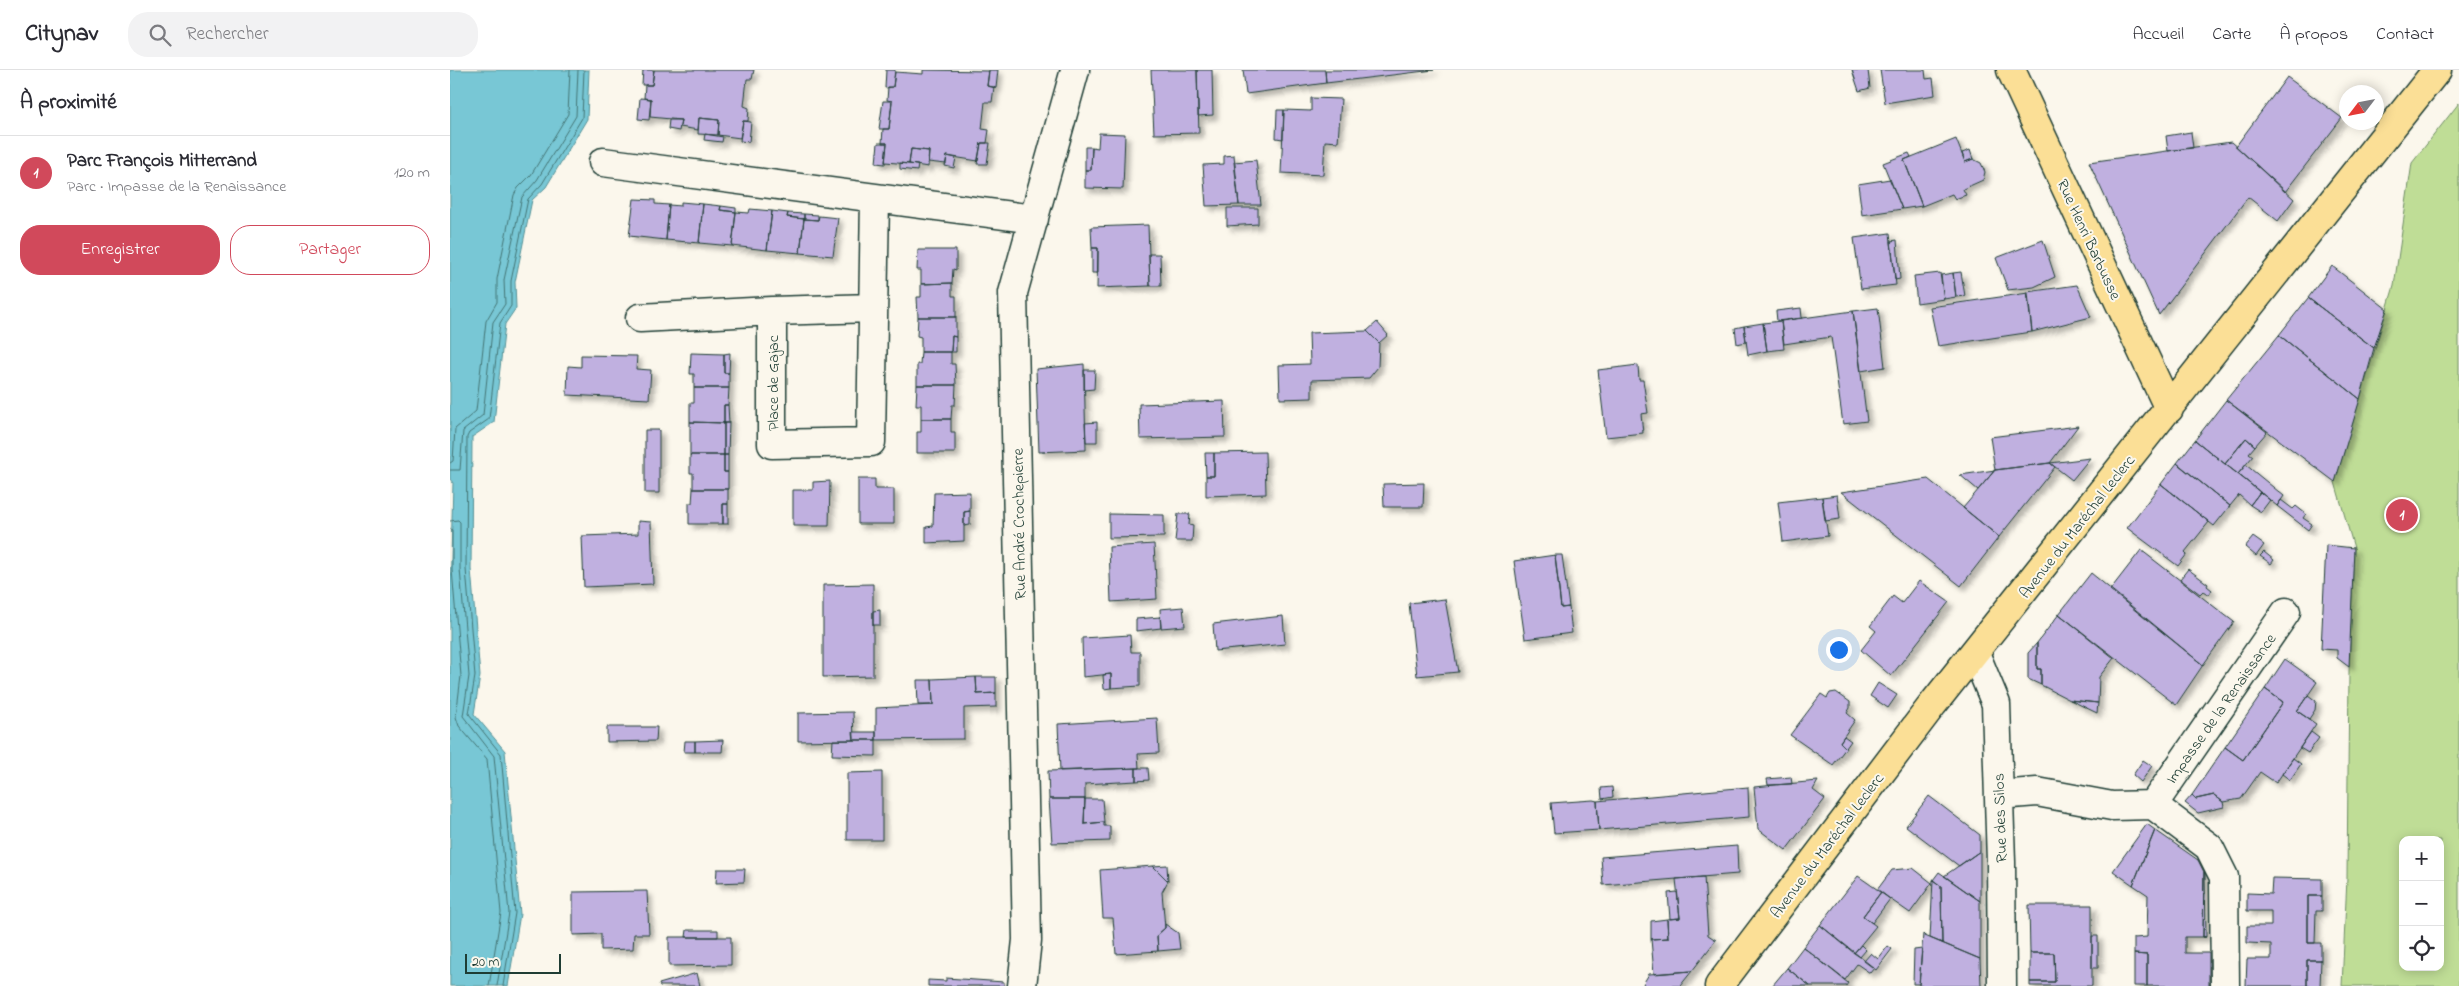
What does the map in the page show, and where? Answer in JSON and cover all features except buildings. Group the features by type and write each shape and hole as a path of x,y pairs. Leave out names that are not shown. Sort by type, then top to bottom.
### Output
{"main road":[{"name":"Rue Henri Barbusse","path":"2010,70 2169,409"},
{"name":"Avenue du Maréchal Leclerc","path":"1719,986 1933,704 2437,70"}],"street":[{"name":"Rue André Crochepierre","path":"1022,986 1027,940 1013,293 1075,70"},
{"path":"603,162 1034,219"},
{"name":"Place de Gajac","path":"873,308 772,311 772,444 871,442 875,198"},
{"path":"640,318 772,311"},
{"name":"Impasse de la Renaissance","path":"2153,805 2286,612"},
{"name":"Rue des Silos","path":"1975,653 1996,704 2002,986"},
{"path":"1999,795 2036,792 2112,806 2153,805 2209,847 2224,877 2225,986"}],"green space":[{"path":"2459,103 2459,986 2342,986 2347,878 2349,672 2354,548 2335,482 2394,286 2412,163"}],"water":[{"path":"450,70 589,70 587,119 546,187 532,200 515,282 516,308 505,324 494,422 472,437 471,569 480,676 474,714 505,751 520,914 508,986 450,986 450,596 453,483 450,479"}],"place":[{"name":"Parc François Mitterrand","path":"2402,515"}]}
